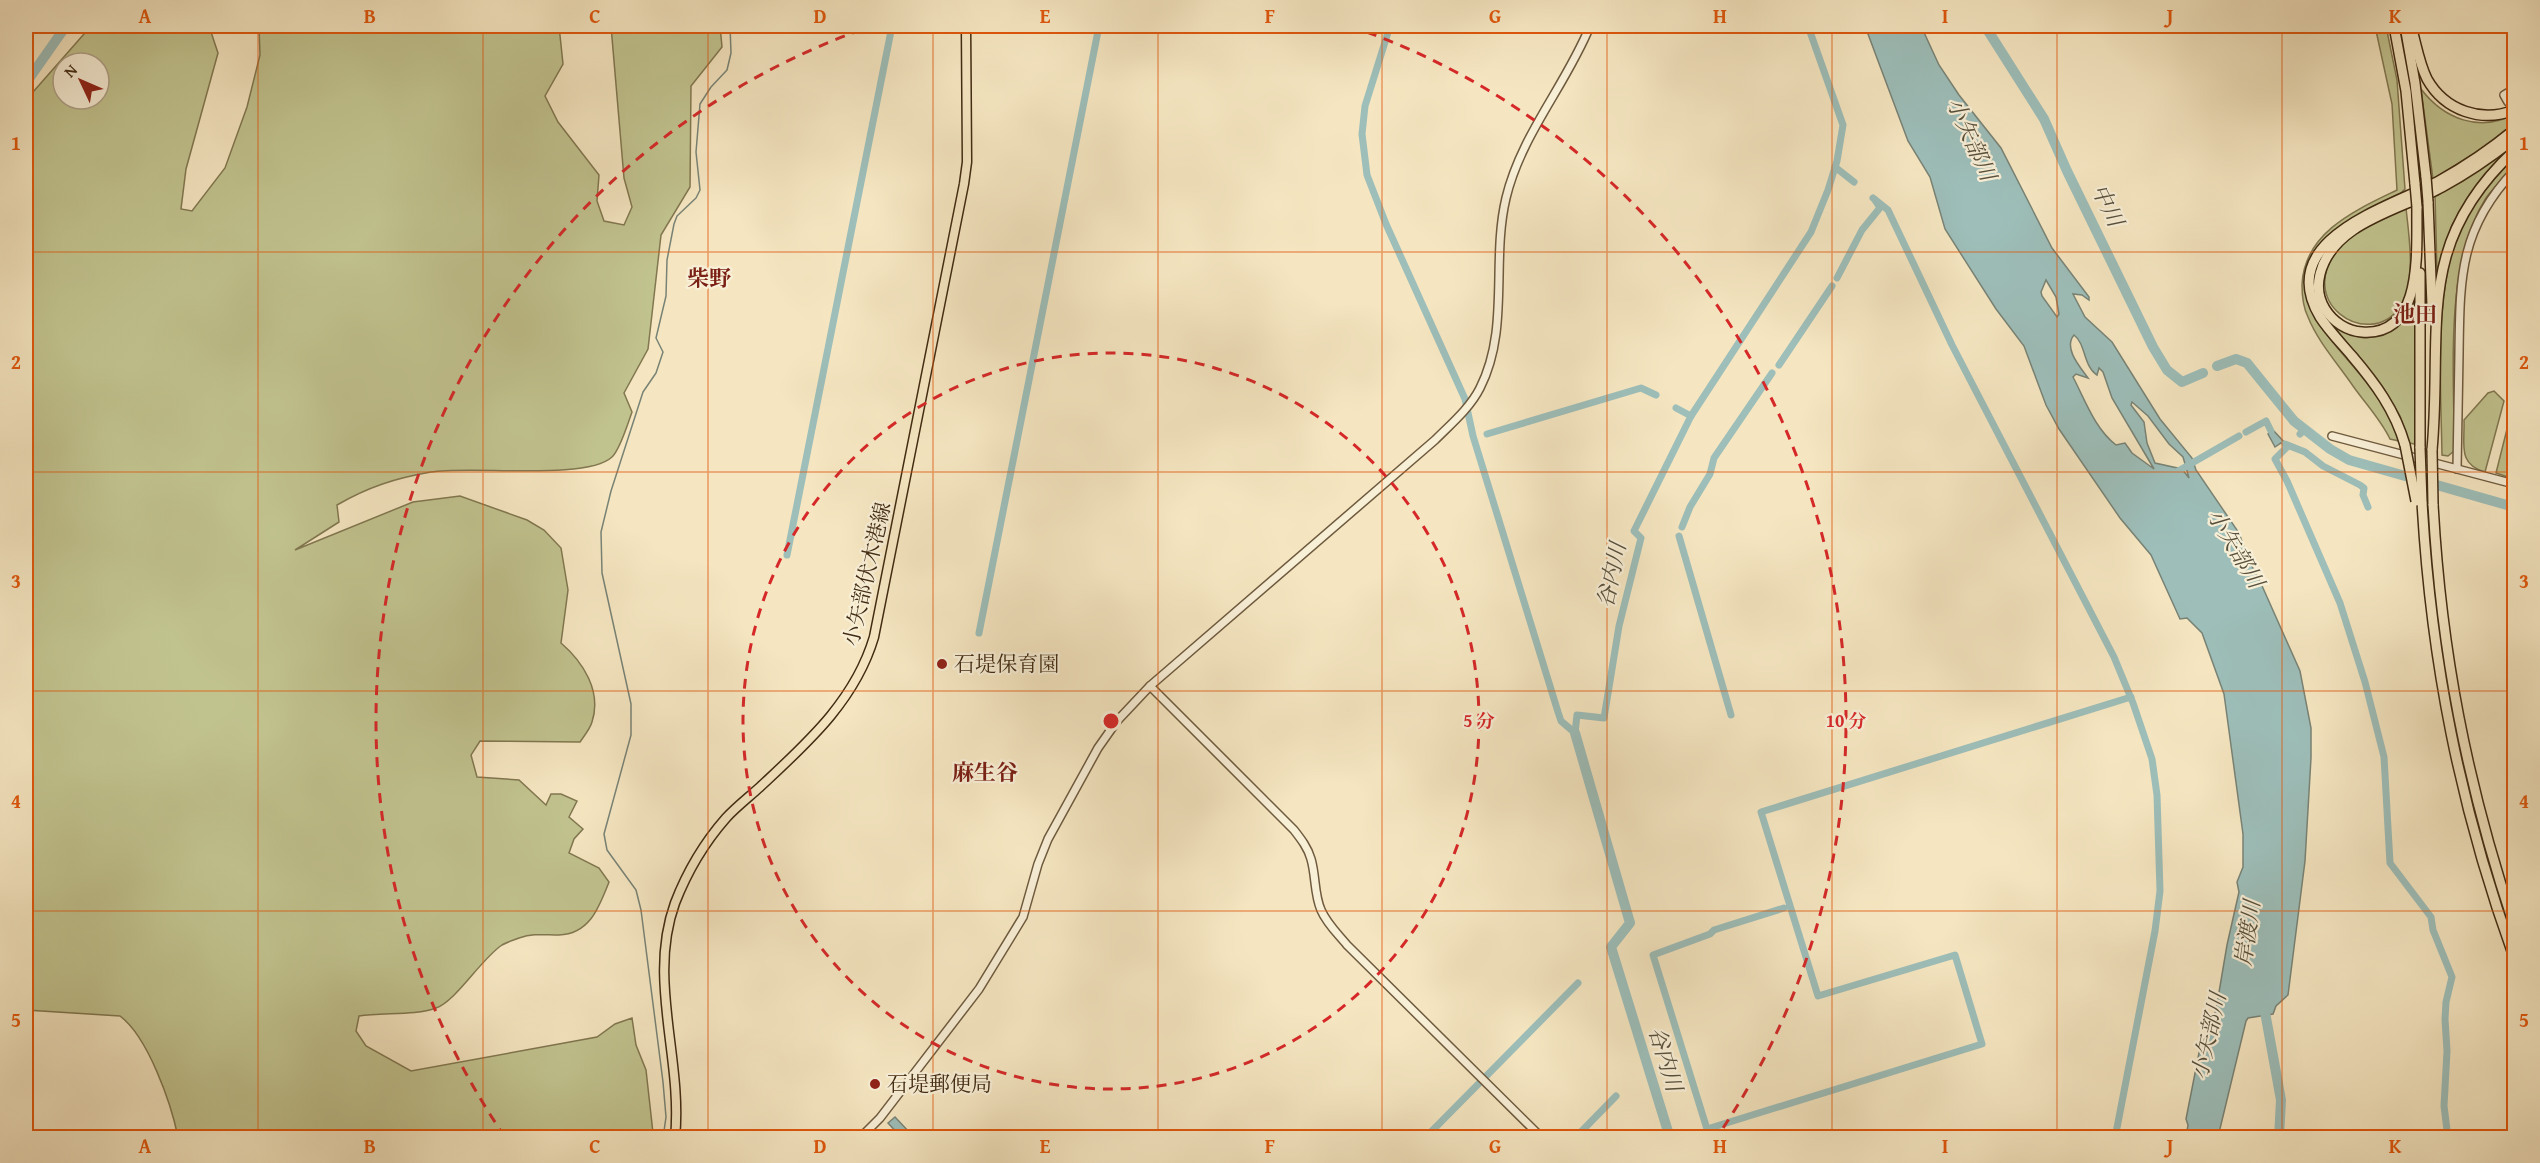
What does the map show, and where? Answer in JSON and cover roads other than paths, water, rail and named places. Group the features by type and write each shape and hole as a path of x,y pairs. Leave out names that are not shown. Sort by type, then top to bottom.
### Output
{"highway":[{"path":"2394,26 2406,91 2417,207 2420,295 2419,502 2422,563 2434,642 2462,787 2492,892 2514,957"},
{"path":"2404,26 2415,83 2428,202 2432,294 2433,504 2441,609 2461,734 2485,831 2514,925"},
{"path":"2411,26 2428,81 2444,98 2462,111 2483,116 2494,116 2511,106"},
{"path":"2419,502 2405,445 2392,411 2376,385 2317,312 2311,295 2313,268 2327,243 2350,224 2440,181 2514,130"},
{"path":"2417,207 2415,274 2406,307 2394,322 2378,331 2358,332 2341,325 2324,307 2318,290 2320,273 2333,247 2359,226 2441,188 2481,164 2514,139"},
{"path":"2432,450 2436,322 2445,257 2457,225 2473,195 2514,151"}],"main road":[{"name":"小矢部伏木港線","path":"675,1137 676,1083 663,978 666,948 675,904 705,845 728,816 810,740 837,710 855,684 874,637 964,184 967,154 966,26"}],"street":[{"path":"860,1137 880,1118 980,989 1023,916 1048,839 1098,748 1117,721 1150,686 1435,440 1471,402 1485,376 1495,339 1502,222 1506,199 1533,131 1574,60 1590,26"},
{"path":"2511,106 2504,95 2514,89"},
{"path":"2457,469 2459,298 2464,262 2476,227 2488,204 2514,171"},
{"path":"2332,436 2514,484"},
{"path":"1150,686 1294,830 1309,854 1316,892 1329,923 1542,1137"}],"water":[{"name":"小矢部川","path":"1865,26 1921,26 1939,65 1959,95 2001,148 2052,248 2089,297 2089,300 2082,295 2073,294 2085,317 2112,342 2160,419 2192,458 2196,470 2239,533 2249,561 2300,671 2311,728 2311,758 2305,861 2288,995 2276,1006 2273,1014 2248,1018 2246,1021 2218,1137 2186,1137 2188,1125 2186,1119 2199,1053 2216,1010 2239,892 2237,882 2243,867 2243,834 2224,694 2202,633 2187,618 2180,619 2151,555 2120,518 2059,429 2046,405 2024,346 1996,309 1945,229 1930,177 1908,141","holes":["2046,280 2056,297 2059,314 2057,317 2042,296 2041,292","2074,335 2078,339 2092,371 2097,375 2099,368 2103,372 2112,398 2154,469 2132,453 2125,443 2116,445 2096,423 2073,377 2076,374 2088,378 2071,351 2071,340","2132,402 2148,416 2169,444 2183,457 2189,478 2182,469 2155,463 2147,443 2144,422 2131,405"]},
{"path":"2273,430 2285,443 2284,445 2281,443 2275,447 2268,434"},
{"path":"895,1117 911,1134 901,1137 888,1123"}],"waterway":[{"path":"26,83 66,26"},
{"path":"663,1138 666,1117 663,1082 641,910 636,890 607,850 604,834 631,735 631,704 602,573 601,532 611,491 643,392 656,373 663,352 656,338 666,296 667,260 674,224 677,216 696,198 700,190 696,152 700,104 711,87 727,70 731,53 730,26"},
{"path":"787,555 892,26"},
{"path":"979,633 1099,26"},
{"path":"1390,26 1365,106 1362,134 1367,175 1386,224 1465,399 1473,436 1558,712 1561,721 1575,733"},
{"name":"谷内川","path":"1575,733 1577,715 1604,718 1619,626 1641,538 1634,531 1691,416 1811,232 1828,190 1837,161 1843,125 1808,26"},
{"name":"中川","path":"1985,26 2044,119 2153,347 2167,370 2182,382 2203,373"},
{"path":"1835,167 1854,182"},
{"path":"1873,198 1888,210 1952,345 2114,657 2152,759 2157,795 2160,891 2155,931 2115,1138"},
{"path":"1837,278 1862,230 1879,209 1875,200"},
{"path":"1779,365 1832,286"},
{"name":"中川","path":"2217,366 2236,359 2247,363 2294,421 2330,449 2349,460 2514,507"},
{"path":"1682,527 1690,507 1710,474 1714,458 1772,373"},
{"path":"1487,434 1641,388 1656,395"},
{"path":"1676,408 1691,416"},
{"path":"2246,432 2266,421 2271,431"},
{"name":"中川","path":"2300,434 2304,430"},
{"path":"2173,474 2239,436"},
{"path":"2285,444 2305,452 2323,466 2364,488 2363,495 2368,507"},
{"path":"2288,446 2275,459 2287,481 2340,603 2365,682 2384,757 2390,863 2431,917 2433,930 2452,977 2446,1002 2445,1019 2447,1051 2444,1106 2448,1138"},
{"path":"1679,536 1731,715"},
{"path":"1784,908 1714,930 1710,934 1653,955 1707,1129 1982,1044 1955,955 1818,996 1761,812 2131,697"},
{"name":"谷内川","path":"1575,733 1630,923 1611,947 1670,1138"},
{"path":"1425,1138 1578,983"},
{"name":"岸渡川","path":"2263,1001 2281,1100 2279,1138"},
{"path":"1575,1138 1616,1096"}],"place":[{"name":"石堤保育園","path":"942,664"},
{"name":"石堤郵便局","path":"875,1084"}],"district":[{"name":"柴野","path":"709,278"},
{"name":"池田","path":"2415,314"},
{"name":"麻生谷","path":"985,772"}]}
